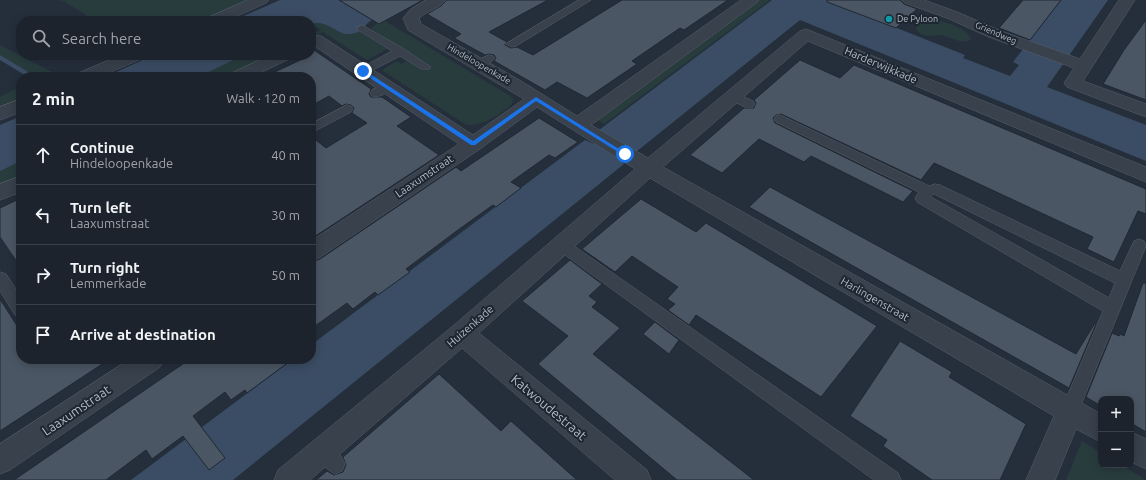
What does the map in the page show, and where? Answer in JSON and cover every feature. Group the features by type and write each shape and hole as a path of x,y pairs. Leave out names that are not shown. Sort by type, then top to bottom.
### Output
{"street":[{"path":"224,16 262,0"},
{"name":"Hindeloopenkade","path":"438,0 419,10 411,18 411,23 414,27 484,61 536,99 649,168"},
{"path":"578,125 751,0"},
{"name":"Griendweg","path":"910,0 1076,64"},
{"path":"1126,0 1076,64 1073,83 1146,111"},
{"name":"Harderwijkkade","path":"649,168 806,34 1146,175"},
{"path":"316,40 363,71 381,90 473,144"},
{"path":"97,72 124,60"},
{"path":"248,72 273,60"},
{"name":"Laaxumstraat","path":"316,249 473,144 536,99"},
{"path":"0,114 16,107"},
{"name":"Huizenkade","path":"288,480 329,457 462,333 649,168"},
{"name":"Harlingenstraat","path":"649,168 1098,427"},
{"path":"0,193 16,185"},
{"name":"Katwoudestraat","path":"462,333 637,480"},
{"name":"Laaxumstraat","path":"0,460 144,364"},
{"path":"1040,480 1070,411"},
{"path":"1134,448 1146,454"}],"lane":[{"path":"512,44 586,0"},
{"path":"362,28 425,67"},
{"path":"363,71 400,52"},
{"path":"733,96 749,104"},
{"path":"316,126 347,109"},
{"path":"780,119 928,191"},
{"path":"1113,309 922,198 928,191 935,189 1125,280"},
{"path":"562,245 891,480"},
{"path":"1070,411 1139,245"},
{"path":"0,278 16,294"}],"green space":[{"path":"59,0 253,0 216,16 87,16 64,1"},
{"path":"758,0 770,0 604,124 596,119"},
{"path":"928,20 946,22 958,27 971,39 967,41 960,41 940,35 922,35 916,29 920,23"},
{"path":"385,21 510,96 513,99 512,104 496,116 483,122 471,125 465,124 383,71 382,70 397,61 401,64 406,61 423,71 431,66 371,29 377,23"},
{"path":"316,22 328,25 345,34 358,31 387,49 367,60 323,32 316,36 316,32 321,30 316,27"},
{"path":"0,45 16,53 16,60 29,60 52,72 27,72 0,55"},
{"path":"233,60 265,60 239,72 208,72"},
{"path":"16,89 16,102 0,109 0,97"},
{"path":"16,162 16,179 0,187 0,170"},
{"path":"1082,441 1098,451 1098,468 1126,468 1146,480 1066,480"}],"water":[{"path":"280,0 353,0 345,4 372,20 360,31 345,34 324,24 316,23 316,16 243,16"},
{"path":"772,0 826,0 965,55 963,58 1010,76 1019,65 1013,62 1061,0 1108,0 1047,87 1146,125 1146,161 800,20 636,152 617,158 624,164 233,480 131,480 286,364 316,364 316,341 585,140 594,144 606,135 599,130"},
{"path":"0,55 28,72 20,72 0,60"},
{"path":"143,60 234,60 208,72 116,72"},
{"path":"16,118 16,163 0,171 0,125"}],"building":[{"path":"339,0 423,0 379,24"},
{"path":"447,0 548,0 489,32 507,42 505,45 511,48 517,47 533,55 622,0 728,0 684,30 680,28 632,61 637,64 587,98 557,82 545,90 494,61 496,58 494,55 485,55 454,38 461,34 427,14 441,6"},
{"name":"De Pyloon","path":"827,0 900,0 904,4 917,9 896,28 827,2"},
{"path":"1023,0 1061,0 1030,40 999,28"},
{"path":"1146,20 1146,100 1103,84 1124,50"},
{"path":"316,51 371,89 369,94 371,97 382,97 411,117 397,126 439,155 316,236 316,140 326,148 367,123 352,113 354,108 351,105 346,104 342,106 329,96 316,103 316,72 275,72 300,60 316,60"},
{"path":"800,60 840,78 854,65 1146,189 1146,214 1138,211 1114,262 1087,249 1093,237 934,163 921,180 781,114 776,115 773,118 775,123 913,191 903,202 811,156 804,162 759,139 722,173 690,155 744,108 754,108 756,103 754,100"},
{"path":"539,118 578,142 555,158 549,155 511,182 521,188 496,207 493,205 458,230 406,269 410,272 378,295 375,292 353,309 347,303 316,325 316,260 456,167 461,171"},
{"path":"770,187 1076,354 1095,323 1096,324 1069,388 749,207"},
{"path":"641,199 696,232 706,223 877,326 821,397 696,315 689,325 668,310 675,304 667,299 678,287 632,256 615,272 582,249"},
{"path":"16,200 16,261 0,237 0,208"},
{"path":"570,260 602,284 589,296 597,302 592,307 620,328 593,354 754,480 677,480 538,364 568,336 522,301"},
{"path":"1143,283 1146,283 1146,432 1134,425 1134,396 1098,396 1098,404 1086,397 1112,333 1119,336 1120,334 1124,336"},
{"path":"0,299 16,324 16,364 102,364 0,431"},
{"path":"655,322 679,340 669,354 643,334"},
{"path":"900,341 952,372 949,377 1026,424 1000,480 932,480 883,446 887,440 850,416"},
{"path":"183,364 286,364 247,393 245,390 231,400 225,392 193,416 225,458 209,470 183,436 152,459 146,450 106,480 14,480"},
{"path":"439,374 501,431 511,421 577,480 316,480 327,471 334,475 343,472 346,465 343,457"}],"place":[{"name":"De Pyloon","path":"889,19"}],"route":[{"path":"363,71 473,144 536,99 625,154"}]}
